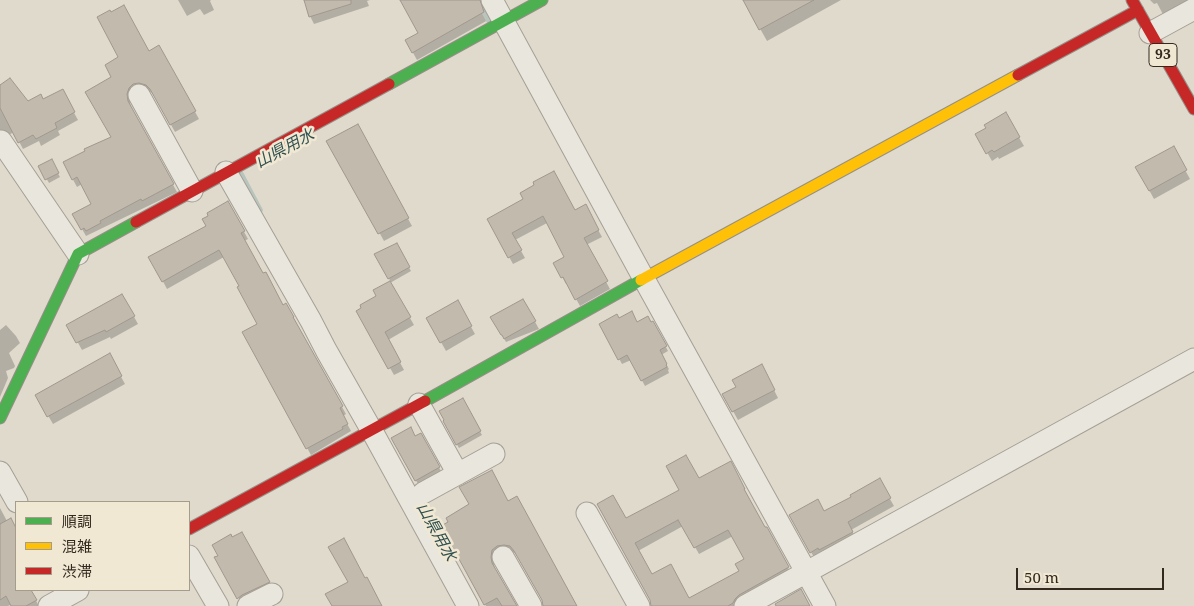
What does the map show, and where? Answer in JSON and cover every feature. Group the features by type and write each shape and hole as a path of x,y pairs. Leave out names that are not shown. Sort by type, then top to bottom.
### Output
{"street":[{"path":"492,0 825,606"},
{"path":"0,418 78,254 542,0"},
{"path":"190,528 372,431 1135,5"},
{"name":"93","path":"1135,5 1194,109"},
{"path":"1150,33 1194,9"},
{"path":"139,95 192,191"},
{"path":"0,141 78,254"},
{"path":"226,172 311,321 468,606"},
{"path":"745,606 1194,359"},
{"path":"419,404 458,474"},
{"path":"423,493 494,454"},
{"path":"0,472 16,501"},
{"path":"587,513 639,606"},
{"path":"503,557 531,606"},
{"path":"190,558 218,606"},
{"path":"248,606 272,594"},
{"path":"49,606 71,595"}],"building":[{"path":"304,0 351,0 351,4 309,17"},
{"path":"400,0 480,0 484,12 412,53 405,40 418,33"},
{"path":"743,0 814,0 759,30"},
{"path":"124,5 149,51 159,45 196,111 170,125 146,85 133,84 129,88 127,94 128,101 174,184 142,201 141,199 100,221 101,223 86,231 84,228 81,230 72,214 91,204 77,177 72,180 63,162 85,151 84,149 111,137 85,92 111,77 105,65 118,57 97,17"},
{"path":"10,78 28,101 41,94 43,99 63,89 75,112 55,123 57,128 36,139 33,135 18,143 0,108 0,85"},
{"path":"1006,112 1020,137 994,152 992,150 986,154 975,134 986,128 984,125"},
{"path":"358,124 409,218 378,234 326,141"},
{"path":"1174,146 1187,170 1149,191 1135,167"},
{"path":"52,159 59,173 45,180 38,166"},
{"path":"554,171 575,210 586,204 599,230 584,238 608,281 575,300 553,263 564,257 543,216 512,233 522,250 508,258 487,219 523,199 520,193 534,185 533,182"},
{"path":"228,201 245,231 241,233 263,273 266,272 283,305 286,303 343,406 340,408 348,424 342,427 343,429 306,449 242,332 257,324 219,250 162,282 148,257 206,226 202,219 208,216 207,213"},
{"path":"397,243 410,267 388,279 374,254"},
{"path":"390,281 411,317 385,332 401,362 388,369 356,311 361,308 360,305 376,296 373,290"},
{"path":"122,294 135,316 106,332 105,330 76,343 66,325"},
{"path":"523,299 536,321 504,339 490,317"},
{"path":"458,300 472,326 440,343 426,318"},
{"path":"632,311 637,322 648,316 651,322 653,321 667,346 660,350 667,367 641,381 627,355 618,360 599,324 617,314 619,318"},
{"path":"110,353 122,376 47,417 35,395"},
{"path":"762,364 775,390 732,412 722,394 736,387 732,380"},
{"path":"463,398 481,431 456,445 439,411"},
{"path":"411,427 415,436 421,433 440,467 415,481 391,438"},
{"path":"686,455 699,478 731,461 744,489 789,567 739,595 728,606 651,606 650,600 597,504 613,495 626,518 679,490 666,466","holes":["678,520 694,548 728,530 744,559 735,564 739,571 689,598 671,564 652,574 635,543"]},
{"path":"492,470 508,501 517,496 577,606 543,606 542,600 514,551 510,546 504,545 497,546 492,550 492,563 517,606 502,606 497,598 484,605 441,526 448,522 446,518 469,504 459,487"},
{"path":"880,478 891,498 848,522 853,532 810,553 789,515 818,499 824,511 851,497 850,495"},
{"path":"11,518 15,526 15,591 32,591 37,600 26,606 11,606 6,596 0,600 0,524"},
{"path":"242,532 270,582 237,599 214,557 218,556 212,545 231,534 232,537"},
{"path":"344,538 382,606 332,606 325,594 348,582 328,547"},
{"path":"801,589 810,606 776,606 775,604"}],"waterway":[{"name":"山県用水","path":"478,0 489,21"},
{"name":"山県用水","path":"241,174 260,210"}],"traffic: fast":[{"path":"389,84 542,0"},
{"path":"0,418 78,254 136,222"},
{"path":"425,401 641,280"}],"traffic: slow":[{"path":"641,280 1018,75"}],"traffic: jam":[{"path":"1132,0 1194,109"},
{"path":"1018,75 1138,10"},
{"path":"136,222 389,84"},
{"path":"190,528 425,401"}]}
